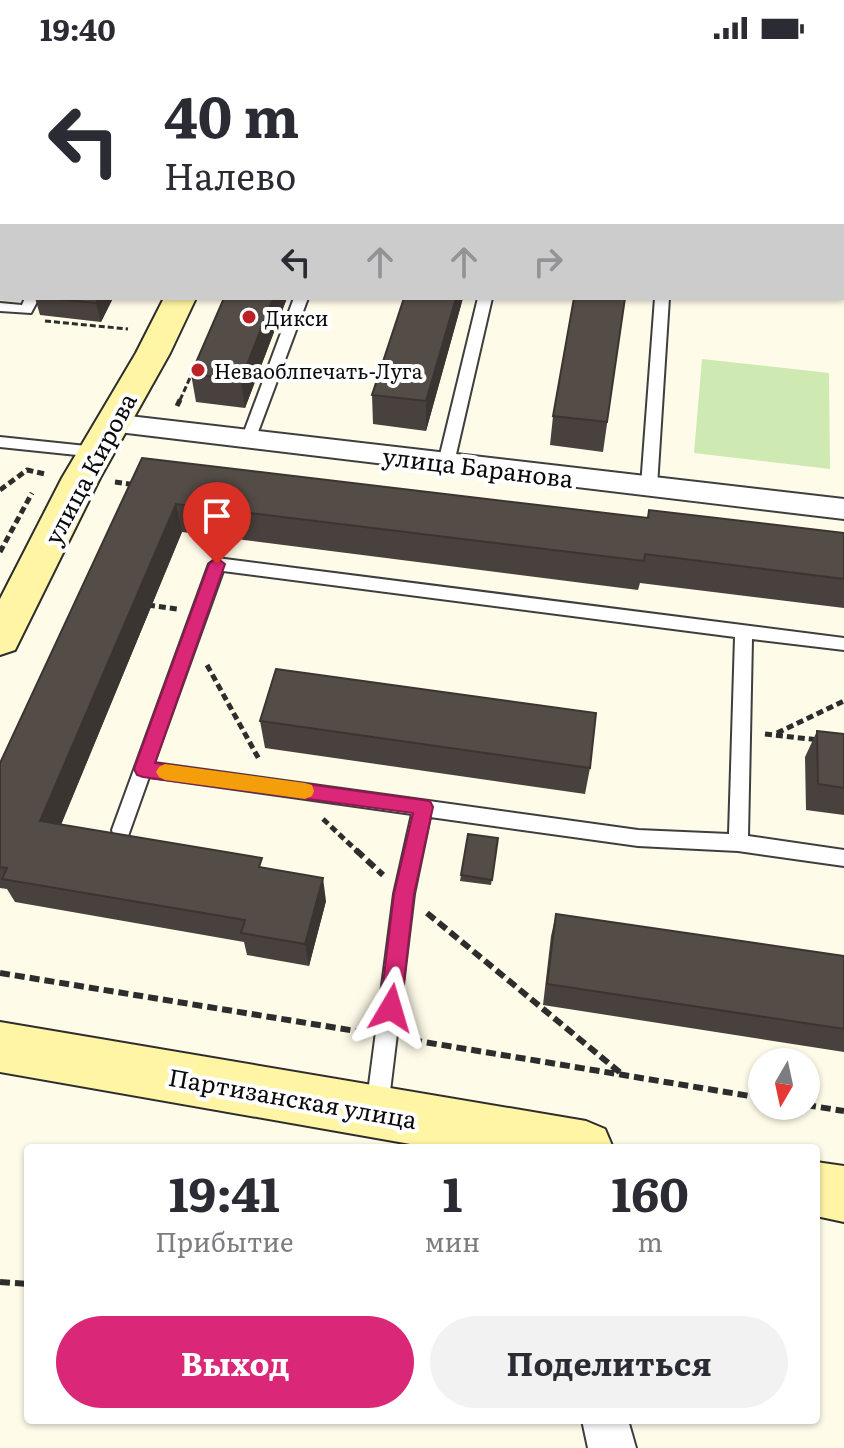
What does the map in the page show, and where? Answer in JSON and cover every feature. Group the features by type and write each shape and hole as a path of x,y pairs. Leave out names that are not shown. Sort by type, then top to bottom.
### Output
{"street":[{"name":"улица Кирова","path":"0,639 179,300"},
{"name":"улица Баранова","path":"104,438 165,430 844,509"},
{"name":"Партизанская улица","path":"0,1047 558,1144"},
{"path":"820,1190 844,1194"},
{"path":"606,1424 612,1448"}],"lane":[{"path":"248,440 300,300"},
{"path":"446,463 485,300"},
{"path":"649,486 662,300"},
{"path":"0,307 29,304"},
{"path":"0,442 104,438"},
{"path":"121,830 217,564 844,644"},
{"path":"738,843 744,631"},
{"path":"143,769 638,838 738,843 844,858"},
{"path":"377,1111 404,894 423,807"}],"path":[{"path":"29,304 35,320 128,329"},
{"path":"131,499 194,369"},
{"path":"0,490 27,470 42,474"},
{"path":"143,604 200,612"},
{"path":"774,735 844,701"},
{"path":"741,731 830,741"},
{"path":"820,1107 844,1111"},
{"path":"0,1282 24,1284"}],"green space":[{"path":"702,359 829,373 830,469 694,453"}],"building":[{"path":"67,300 98,300 96,303"},
{"path":"223,300 272,300 241,380 191,374"},
{"path":"403,300 455,300 426,401 372,395"},
{"path":"574,300 625,300 607,422 553,416"},
{"path":"142,458 648,518 649,510 844,533 844,579 645,554 644,561 176,504 40,821 262,858 259,867 323,878 305,944 241,933 245,920 2,879 7,868 0,867 0,763"},
{"path":"276,669 596,713 590,768 260,721"},
{"path":"817,731 844,734 844,788 818,784"},
{"path":"468,834 498,838 492,880 461,875"},
{"path":"556,914 844,956 844,1029 547,984"}],"slow traffic":[{"path":"165,772 305,791"}],"place":[{"name":"Дикси","path":"249,317"},
{"name":"Неваоблпечать-Луга","path":"198,370"}],"route":[{"path":"217,564 143,769 423,807 404,894 391,1008"}]}
